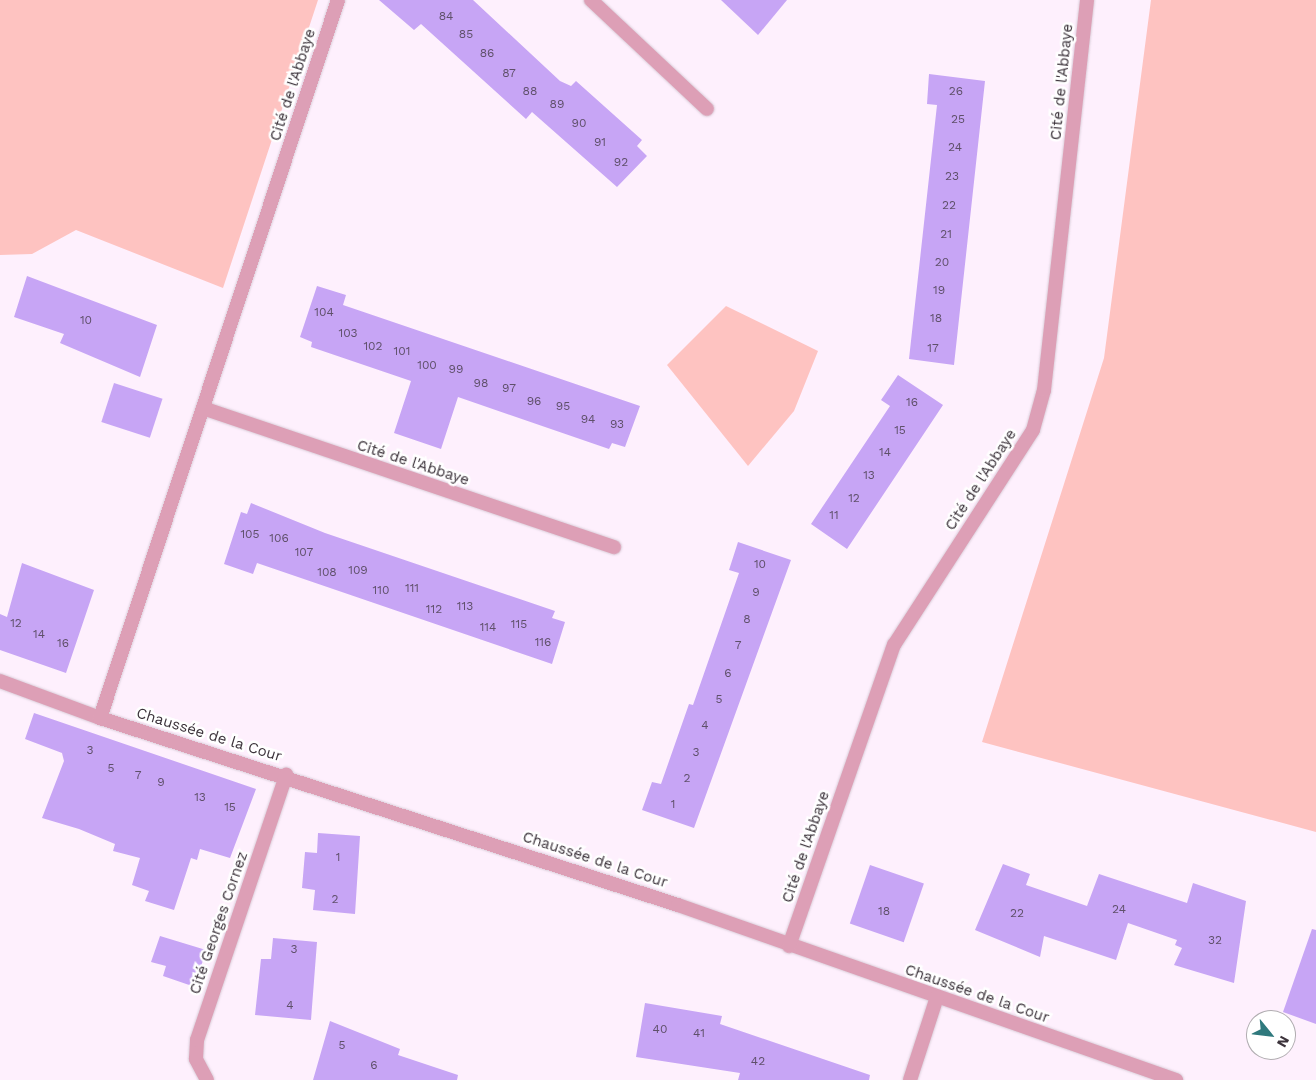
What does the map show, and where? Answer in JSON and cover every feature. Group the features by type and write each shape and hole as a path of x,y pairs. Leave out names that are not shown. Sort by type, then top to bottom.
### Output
{"street":[{"name":"Cité de l'Abbaye","path":"100,718 338,0"},
{"path":"591,0 707,109"},
{"name":"Cité de l'Abbaye","path":"789,946 894,645 1033,430 1044,390 1087,0"},
{"name":"Cité de l'Abbaye","path":"203,408 614,547"},
{"name":"Chaussée de la Cour","path":"0,681 100,718 286,775 1176,1080"},
{"name":"Cité Georges Cornez","path":"207,1080 196,1059 197,1040 286,775"},
{"path":"910,1080 938,997"}],"shaded area":[{"path":"0,0 318,0 223,288 76,230 32,254 0,255"},
{"path":"1151,0 1316,0 1316,832 982,742 1104,358"},
{"path":"726,306 818,351 794,411 748,466 667,365"}],"building":[{"path":"379,0 473,0 560,81 571,86 576,81 642,140 637,146 647,156 617,187 532,112 526,119 421,24 414,30"},
{"path":"721,0 787,0 758,35"},
{"path":"929,74 985,81 954,365 909,359 937,105 927,104"},
{"path":"27,276 157,325 140,377 60,343 64,334 14,317"},
{"path":"317,286 346,295 343,305 640,406 625,447 612,443 609,449 458,397 441,449 394,433 411,381 311,347 312,342 300,337"},
{"path":"898,375 943,405 847,549 811,524 890,406 881,400"},
{"path":"114,383 163,399 150,438 101,422"},
{"path":"251,503 325,533 555,611 552,618 565,622 552,664 257,563 253,574 224,564 241,512 247,514"},
{"path":"738,542 791,560 694,828 642,810 652,782 661,784 689,704 693,705 739,573 729,570"},
{"path":"22,563 94,590 66,673 0,650 0,614 7,617"},
{"path":"34,713 256,789 230,858 200,849 197,860 191,858 174,910 145,901 149,891 132,885 140,858 113,851 115,844 79,829 42,818 64,761 62,753 25,739"},
{"path":"318,833 360,836 355,914 313,910 315,890 302,888 305,852 317,853"},
{"path":"1003,864 1030,874 1026,885 1087,906 1099,874 1187,903 1193,883 1246,901 1234,983 1174,965 1182,948 1175,945 1177,940 1128,923 1116,960 1044,936 1040,957 975,930"},
{"path":"870,865 924,884 904,942 850,924"},
{"path":"1312,929 1316,930 1316,1024 1296,1017 1296,1010 1284,1010"},
{"path":"160,936 206,950 195,987 163,976 166,966 151,962"},
{"path":"273,938 317,942 311,1020 255,1015 261,959 271,959"},
{"path":"645,1003 722,1016 720,1024 870,1075 869,1080 738,1080 740,1073 636,1057"},
{"path":"330,1021 400,1049 398,1055 458,1075 457,1080 313,1080"}]}
